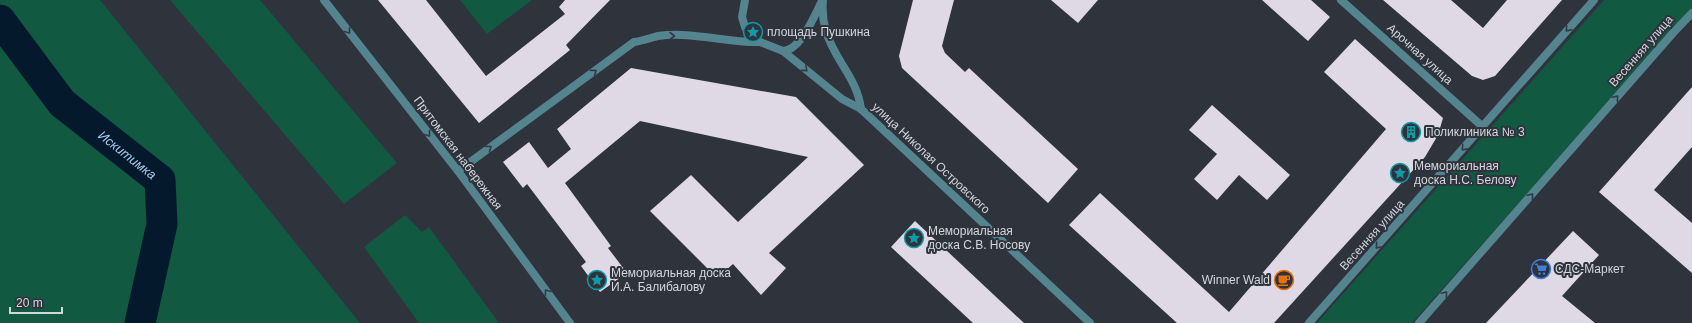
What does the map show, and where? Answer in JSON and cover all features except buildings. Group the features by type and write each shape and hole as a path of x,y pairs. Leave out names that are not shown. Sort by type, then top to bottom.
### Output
{"street":[{"name":"Притомская набережная","path":"324,0 458,172 570,323"},
{"path":"745,0 742,17 744,27 748,33 760,42"},
{"path":"783,51 789,50 797,45 823,0"},
{"path":"823,0 826,31 833,47 856,88 861,109"},
{"name":"Арочная улица","path":"1341,0 1484,127"},
{"name":"Весенняя улица","path":"1309,323 1484,127 1594,0"},
{"name":"Весенняя улица","path":"1420,323 1692,13"},
{"path":"458,172 634,42 659,36 715,38 745,42 760,42"},
{"name":"улица Николая Островского","path":"760,42 783,51 842,100 861,109 1090,323"}],"green space":[{"path":"0,0 100,0 360,323 0,323"},
{"path":"170,0 260,0 397,163 344,204"},
{"path":"460,0 532,0 487,34"},
{"path":"1604,0 1692,0 1692,8 1412,323 1317,323"},
{"path":"405,215 422,232 429,227 499,323 419,323 364,247"}],"waterway":[{"name":"Искитимка","path":"0,20 62,103 160,180 162,224 140,323"}],"place":[{"name":"площадь Пушкина","path":"753,32"},
{"name":"Поликлиника № 3","path":"1411,132"},
{"name":"Мемориальная доска Н.С. Белову","path":"1400,173"},
{"name":"Мемориальная доска С.В. Носову","path":"914,238"},
{"name":"СДС-Маркет","path":"1541,269"},
{"name":"Мемориальная доска И.А. Балибалову","path":"597,280"},
{"name":"Winner Wald","path":"1284,280"}]}
